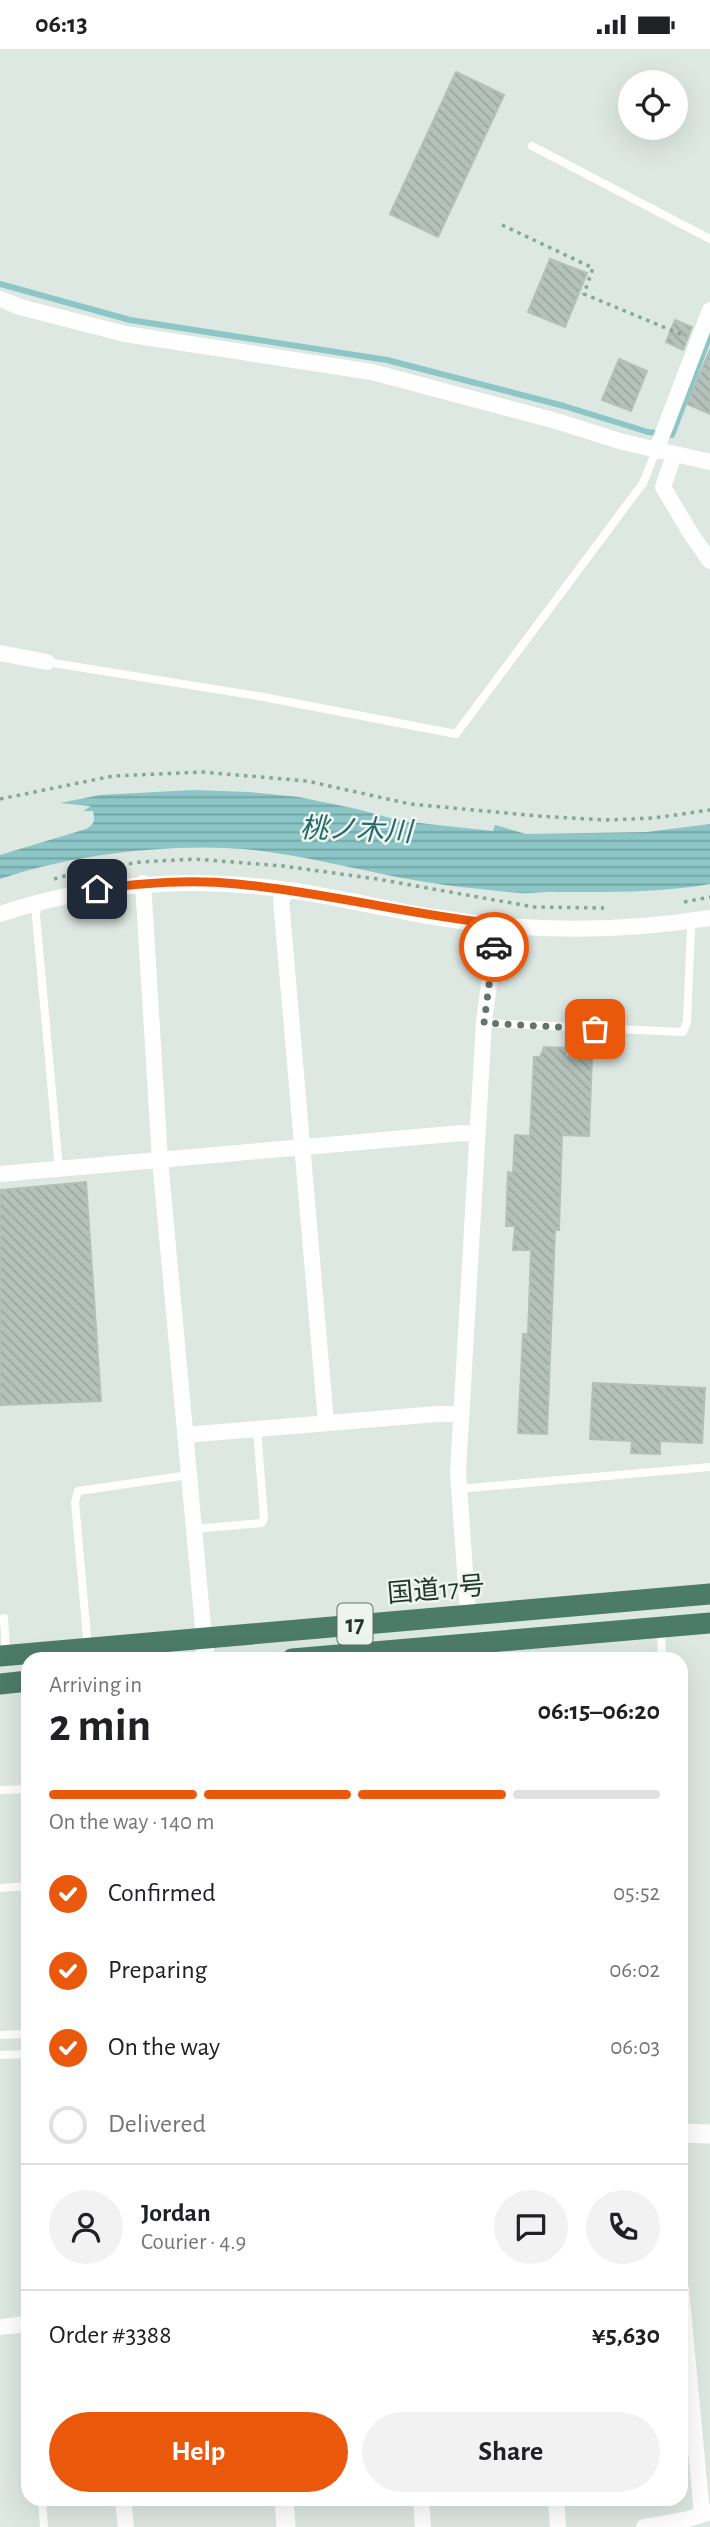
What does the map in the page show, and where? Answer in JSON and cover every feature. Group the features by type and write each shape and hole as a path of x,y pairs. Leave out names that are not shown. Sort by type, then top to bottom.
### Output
{"highway":[{"name":"国道17号","path":"52,1652 88,1649 205,1649 468,1614 710,1594"},
{"name":"17","path":"375,1652 710,1623"},
{"name":"国道17号","path":"3,1656 21,1655"},
{"path":"0,1684 21,1682"}],"street":[{"path":"0,299 20,307 125,334 372,372 656,450 710,462"},
{"path":"656,450 710,310"},
{"path":"674,454 663,487 710,561"},
{"path":"0,653 47,662"},
{"path":"143,883 160,1160 205,1649"},
{"path":"0,914 97,889 143,883 234,884 288,890 440,918 497,924 600,928 702,919"},
{"path":"288,890 281,900 326,1423"},
{"path":"468,1614 458,1489 484,1023 497,924"},
{"path":"0,1174 462,1133 477,1135"},
{"path":"185,1435 462,1414"},
{"path":"688,2133 710,2134"},
{"path":"0,2327 21,2325"},
{"path":"644,2527 706,2513 688,2352"},
{"path":"124,2506 126,2527"},
{"path":"284,2506 286,2527"},
{"path":"422,2506 423,2527"},
{"path":"556,2506 558,2527"}],"lane":[{"path":"532,146 710,239"},
{"path":"47,662 258,696 456,734 643,483 656,450"},
{"path":"37,903 59,1168"},
{"path":"484,1023 683,1032 687,1021 691,928 702,919"},
{"path":"194,1529 262,1523 264,1518 257,1429"},
{"path":"458,1489 710,1467"},
{"path":"88,1649 75,1502 78,1491 189,1475"},
{"path":"0,1619 4,1618 3,1656"},
{"path":"661,1628 662,1652"},
{"path":"0,1790 21,1789"},
{"path":"0,1888 21,1886"},
{"path":"0,2035 21,2034"},
{"path":"0,2055 21,2054"},
{"path":"42,2506 44,2527"}],"path":[{"path":"502,225 593,268 583,294 697,340"},
{"path":"0,799 113,776 202,772 307,781 410,804 538,816 607,820 654,818 710,810"}],"water":[{"name":"桃ノ木川","path":"193,790 299,797 401,821 493,831 495,825 526,834 647,832 710,824 710,884 614,892 519,893 422,882 262,851 199,847 95,856 0,879 0,855 86,829 93,823 93,811 83,811 91,806 60,803 100,795"}],"building":[{"path":"456,72 504,95 438,237 390,214"},
{"path":"550,259 587,273 565,327 528,312"},
{"path":"675,320 692,327 683,350 666,342"},
{"path":"710,350 710,414 687,404"},
{"path":"619,359 647,371 631,411 602,400"},
{"path":"544,1047 566,1048 566,1056 592,1057 589,1136 562,1135 559,1230 555,1230 547,1434 518,1433 523,1334 528,1334 531,1250 513,1250 515,1226 506,1226 508,1172 513,1173 515,1135 530,1136 534,1057 540,1057"},
{"path":"86,1182 101,1401 0,1405 0,1190"},
{"path":"593,1383 705,1388 702,1443 660,1441 660,1454 631,1453 632,1441 590,1439"}],"waterway":[{"path":"0,284 130,320 387,360 564,406 648,432 672,435 710,335"}],"way so far":[{"path":"494,947 484,1023 595,1029"}],"route":[{"path":"97,889 143,883 196,882 288,890 440,918 497,924 494,947"}]}
